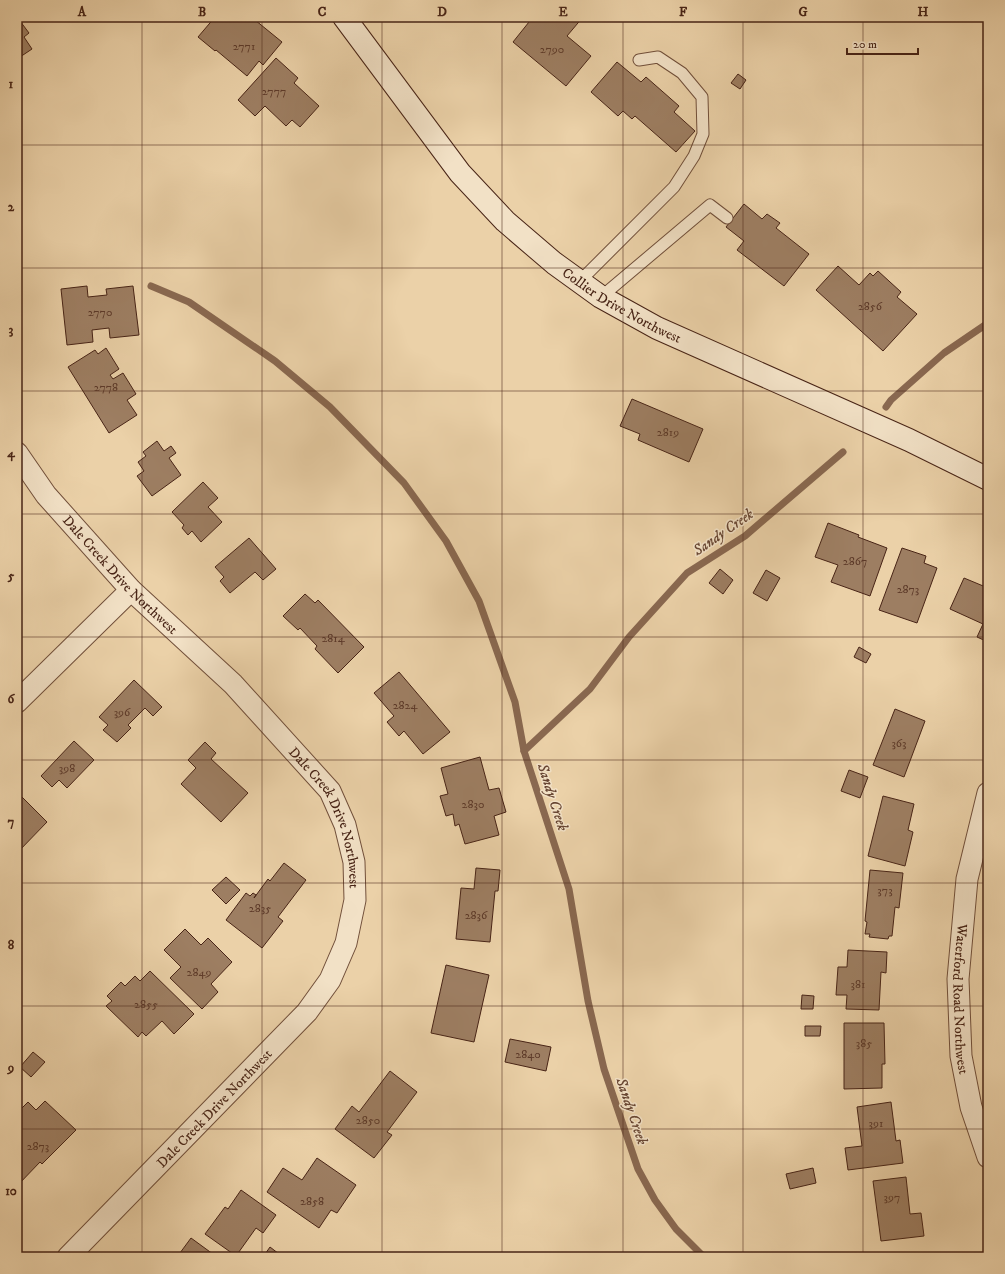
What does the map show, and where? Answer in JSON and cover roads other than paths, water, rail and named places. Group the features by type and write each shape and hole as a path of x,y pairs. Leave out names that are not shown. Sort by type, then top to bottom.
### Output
{"main road":[{"name":"Collier Drive Northwest","path":"344,17 460,173 506,221 554,263 580,282 601,297 657,328 910,440 988,479"}],"street":[{"name":"Dale Creek Drive Northwest","path":"17,453 46,495 131,590 233,684 330,791 346,825 354,862 355,900 346,943 330,980 307,1012 68,1257"},
{"path":"17,702 131,590"},
{"name":"Waterford Road Northwest","path":"988,793 967,879 958,979 961,1056 971,1107 988,1157"}],"lane":[{"path":"580,282 674,187 694,156 703,134 702,97 682,72 658,57 639,60"},
{"path":"601,297 710,205 727,218"}],"waterway":[{"path":"151,286 189,302 275,361 330,407 404,483 446,541 479,601 515,702 524,751 569,889 588,1001 604,1069 638,1169 655,1200 676,1229 704,1257"},
{"name":"Sandy Creek","path":"886,407 891,400 944,353 988,323"},
{"name":"Sandy Creek","path":"524,751 590,689 629,637 687,573 745,536 843,452"}]}
